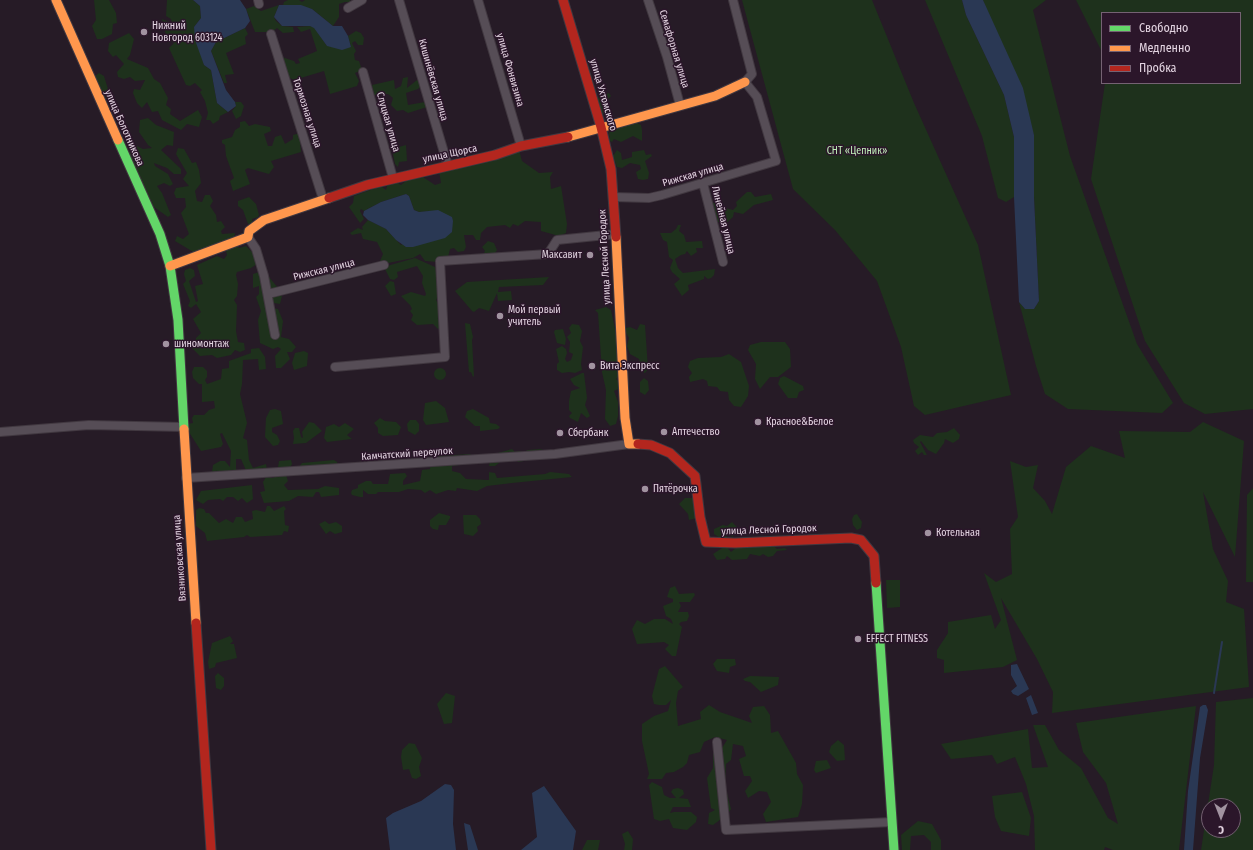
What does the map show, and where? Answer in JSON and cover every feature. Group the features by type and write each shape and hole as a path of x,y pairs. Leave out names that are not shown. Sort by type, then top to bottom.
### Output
{"street":[{"name":"улица Болотникова","path":"56,0 160,234 170,266"},
{"path":"348,8 362,0"},
{"name":"Кишинёвская улица","path":"399,0 448,166"},
{"name":"улица Фонвизина","path":"478,0 521,146"},
{"name":"улица Ухтомского","path":"563,0 601,128 611,169 613,197"},
{"name":"Семафорная улица","path":"648,0 680,104"},
{"path":"733,0 752,74 745,82"},
{"name":"Тормозная улица","path":"271,34 323,200"},
{"name":"Слуцкая улица","path":"363,72 393,178"},
{"name":"улица Щорса","path":"170,266 248,237 249,231 258,224 323,200 393,178 495,156 521,146 584,134 680,104 715,96 745,82"},
{"name":"Рижская улица","path":"613,197 649,198 776,162 757,97 745,82"},
{"name":"Линейная улица","path":"703,183 723,262"},
{"name":"улица Лесной Городок","path":"613,197 625,418 629,444 651,444 670,453 695,476 700,517 706,542 734,543 851,538 861,540 874,556 894,850"},
{"path":"335,367 445,357 440,261 548,254 557,240 616,234"},
{"path":"248,237 256,249 268,294 275,335"},
{"name":"Рижская улица","path":"268,294 384,265"},
{"name":"Вязниковская улица","path":"170,266 178,320 186,478 211,850"},
{"path":"0,432 89,425 184,427"},
{"name":"Камчатский переулок","path":"186,478 555,454 629,444"},
{"path":"717,742 726,830 892,822"}],"green space":[{"path":"94,0 109,0 116,13 117,23 113,24 112,34 102,39 97,39 92,26 96,20"},
{"path":"167,0 193,0 200,6 201,18 194,27 204,65 211,70 217,103 228,112 220,116 219,120 213,124 210,120 206,120 208,113 205,101 200,92 202,90 195,83 190,86 186,85 169,48 174,43 171,41 168,43 162,19 172,23 171,19 166,16"},
{"path":"288,0 299,0 302,2 305,0 350,0 351,2 339,4 339,17 333,26 312,9 283,5 284,2"},
{"name":"СНТ «Цепник»","path":"742,0 872,0 914,103 978,245 1011,395 925,415 914,406 901,347 877,281 835,230 793,189"},
{"path":"925,0 962,0 966,15 1004,95 1014,137 1014,197 1006,202 998,198 982,136"},
{"path":"983,0 1046,0 1033,10 1070,156 1137,344 1173,403 1162,413 1068,409 1045,394 1019,302 1025,309 1034,309 1039,301 1034,197 1034,135"},
{"path":"1076,0 1253,0 1253,409 1205,414 1184,403 1145,341 1091,179 1105,84 1241,84 1241,12 1101,12 1101,50"},
{"path":"279,5 274,17 276,21 282,26 293,27 294,32 283,33 277,28 272,32 255,32 246,9 254,6 261,11"},
{"path":"297,27 314,27 327,46 351,47 348,36 356,31 361,33 364,38 363,45 358,45 355,41 352,43 356,51 354,54 355,60 359,61 362,70 355,73 359,81 357,86 330,94 324,71 294,80 288,77 282,57 294,61 296,64 300,63 298,59 317,51 310,29 301,32"},
{"path":"245,28 248,34 245,37 246,44 226,53 234,74 225,75 227,83 224,83 211,51 216,42"},
{"path":"129,33 134,39 130,55 127,59 148,68 154,79 160,83 168,98 166,105 171,109 170,114 180,121 198,110 202,117 199,127 187,124 181,130 162,120 158,111 152,112 147,102 142,108 137,103 133,93 134,89 140,90 145,80 135,81 130,77 124,79 118,77 117,72 124,64 116,55 113,57 108,51 109,43"},
{"path":"99,73 104,76 111,99 106,99 95,76"},
{"path":"408,77 407,88 417,80 422,84 418,89 406,93 408,105 425,102 427,107 408,113 403,110 397,111 391,105 393,98 388,94 374,95 372,85 394,80 395,89 401,86 403,78"},
{"path":"609,93 611,96 607,100 611,113 607,115 603,114 597,100 599,96"},
{"path":"235,102 241,102 244,106 241,116 236,119 232,111 236,106"},
{"path":"148,118 156,125 174,132 173,146 167,145 161,150 181,169 181,174 174,174 167,168 154,163 155,166 168,174 173,184 170,186 164,183 157,186 162,193 171,215 168,217 154,207 129,155 130,148 137,146 143,149 152,148 148,145 139,132 140,120"},
{"path":"245,121 249,126 255,124 270,127 271,131 264,134 268,146 272,146 275,137 281,135 285,144 293,139 293,135 300,133 302,139 300,142 301,152 271,161 274,167 269,174 248,168 245,170 250,184 233,191 230,181 234,178 226,156 225,145 222,143 222,140 232,137 235,130 240,127 240,122"},
{"path":"637,123 641,125 642,141 633,136 621,142 614,139 612,142 610,141 609,133 613,127"},
{"path":"406,145 407,161 399,162 398,167 395,164 392,149"},
{"path":"178,148 184,149 192,163 196,162 199,170 201,183 195,191 197,201 202,202 205,195 210,195 213,201 210,206 216,215 217,222 221,221 225,227 221,231 222,234 235,233 233,242 239,248 246,246 253,253 257,264 251,268 237,272 236,275 238,284 237,296 234,300 237,305 236,331 238,342 244,343 245,350 240,352 235,350 231,355 217,358 212,355 200,356 191,345 196,346 196,338 201,333 193,319 201,312 196,304 191,308 188,306 190,301 183,284 186,281 184,274 185,270 190,268 194,270 195,276 189,281 196,302 198,301 195,286 203,284 197,265 217,256 224,259 227,255 226,251 195,253 175,241 177,236 183,239 189,234 181,213 186,207 185,198 176,198 174,193 176,188 189,186 183,179 187,173 176,154"},
{"path":"519,150 522,161 539,173 553,172 550,177 551,189 561,186 567,224 566,233 559,236 541,231 541,222 525,221 518,226 513,224 510,228 505,225 487,227 481,233 480,240 476,240 473,235 464,235 466,247 464,251 458,252 454,248 450,249 448,257 438,262 425,261 420,254 413,258 383,264 380,261 383,254 377,242 363,239 361,233 352,235 350,233 358,228 363,230 362,227 368,220 386,229 401,245 438,211 419,212 414,210 409,196 406,194 381,202 364,211 361,209 360,211 364,219 360,223 349,207 353,203 354,196 381,186 386,190 387,186 396,182 401,185 410,178 423,177 435,185 441,183 439,171"},
{"path":"617,150 621,153 622,160 632,157 632,152 644,150 646,155 651,154 652,156 645,161 649,173 648,179 638,179 636,172 641,169 640,165 630,163 622,168 617,167 613,156"},
{"path":"747,192 751,192 755,197 771,194 773,200 754,205 743,214 734,212 733,217 726,223 718,222 708,215 713,203 718,202 722,207 733,210 737,206 736,202"},
{"path":"249,197 256,204 259,215 258,217 252,219 253,223 248,224 243,210 238,206 238,201"},
{"path":"678,225 681,225 679,231 684,235 686,242 702,241 703,248 696,248 697,252 691,256 687,251 685,254 675,259 678,268 683,273 715,269 714,275 711,278 708,279 704,276 704,279 688,285 689,290 682,296 674,284 680,279 672,272 670,268 673,260 669,257 667,242 663,240 660,233 671,233"},
{"path":"488,241 494,243 497,250 494,255 483,255 485,251 482,247"},
{"path":"415,258 435,267 439,296 436,300 440,307 443,326 438,329 433,324 417,325 411,320 413,315 410,311 412,309 401,296 411,292 425,296 426,294 422,283 423,276 417,266 397,272 398,277 394,280 390,279 385,269 387,266"},
{"path":"259,272 263,279 269,277 278,288 277,294 282,296 280,304 274,303 273,308 278,309 283,321 281,337 289,339 296,347 292,352 287,352 290,359 281,368 276,368 275,356 281,349 278,347 273,349 260,343 258,320 261,311 256,297 259,294 259,286 253,288 253,274"},
{"path":"549,277 543,285 499,287 498,292 511,291 512,300 498,301 497,293 489,311 479,308 474,312 472,311 455,291 467,282"},
{"path":"390,281 394,282 396,294 391,296 385,286"},
{"path":"606,307 611,310 618,343 619,376 616,379 620,383 620,388 614,391 618,402 618,416 616,424 610,426 605,419 606,390 602,372 598,313 595,310"},
{"path":"465,323 470,324 473,337 473,377 471,372 469,372"},
{"path":"572,324 579,325 582,331 580,341 583,347 581,364 582,370 575,373 562,373 557,370 557,364 559,362 556,349 562,346 566,349 567,353 565,359 567,362 571,360 573,354 569,352 570,342 567,337 571,333 569,328"},
{"path":"640,324 645,325 648,369 645,373 641,371 639,359 630,354 627,346 629,338 626,333 626,328 630,327 637,330"},
{"path":"563,329 566,339 565,345 557,343 554,332 555,330"},
{"path":"761,342 785,342 790,349 791,367 778,377 770,377 760,389 755,379 756,364 748,350 750,345"},
{"path":"259,348 265,357 266,369 259,370 258,359 243,360 240,394 247,423 243,438 247,440 249,460 253,468 266,464 267,470 248,475 241,459 236,459 236,469 240,473 220,480 215,478 212,472 213,465 220,461 225,461 230,467 231,451 222,433 220,434 223,444 221,447 201,451 187,429 188,424 193,423 192,418 194,415 204,415 209,410 215,408 214,401 202,402 202,384 199,384 193,378 192,372 194,367 203,367 207,371 207,377 205,380 207,384 221,379 222,369 229,368 229,361 251,353 251,349"},
{"path":"304,351 308,353 307,366 294,370 292,363 295,353"},
{"path":"729,354 741,362 749,386 748,396 741,407 734,406 729,400 728,392 720,391 717,387 708,386 707,381 703,379 690,382 689,377 692,373 688,367 690,361 698,358 721,357"},
{"path":"438,368 442,368 446,374 442,380 438,380 434,376 434,372"},
{"path":"584,373 587,398 585,405 590,416 587,418 581,413 578,422 569,416 572,413 569,410 569,401 571,391 580,388 574,385 570,379"},
{"path":"784,376 803,386 804,390 799,392 797,398 788,398 778,384 780,378"},
{"path":"644,378 648,381 649,390 645,395 640,392 640,382"},
{"path":"436,401 445,408 449,422 426,425 423,420 425,403"},
{"path":"275,409 281,411 283,424 272,428 272,432 277,435 280,441 278,445 273,446 265,437 266,418 270,410"},
{"path":"473,409 489,418 490,423 496,424 500,427 498,429 480,431 480,426 475,426 465,417 467,411"},
{"path":"380,418 385,421 396,422 401,427 398,435 383,436 378,433 378,428 374,423"},
{"path":"410,420 416,420 419,424 419,431 415,435 408,431 407,424"},
{"path":"309,422 314,423 322,431 306,443 293,444 293,431 295,428 299,428 301,437 303,438 302,432"},
{"path":"1203,422 1244,441 1235,557 1203,492 1213,549 1228,581 1226,602 1244,609 1249,687 1052,713 1053,692 1037,659 1001,598 1017,660 1003,667 944,673 944,660 937,658 937,650 948,633 948,622 991,615 995,629 1001,620 984,573 996,582 1012,574 1010,529 1018,517 1010,461 1026,467 1038,465 1033,488 1045,501 1052,514 1066,467 1091,446 1125,458 1119,431 1190,432"},
{"path":"345,423 354,429 347,435 352,439 327,442 324,438 326,427 334,424 339,427"},
{"path":"954,428 960,435 959,439 953,443 945,439 944,443 936,454 928,450 921,441 920,442 927,455 924,455 922,452 918,455 915,451 919,447 913,440 920,435 933,437 937,433 947,432"},
{"path":"512,449 515,452 523,452 540,449 546,451 547,457 518,462 511,454 495,466 489,466 491,455"},
{"path":"470,454 474,457 472,463 452,466 452,471 460,473 466,479 489,480 489,472 495,473 497,478 545,474 550,472 569,474 572,477 487,486 477,491 457,488 456,491 448,490 436,494 430,490 425,493 421,490 408,489 399,492 378,492 376,494 368,494 363,490 363,497 352,495 351,493 352,490 358,488 358,485 366,481 371,481 373,484 388,484 390,474 405,473 407,476 403,481 403,485 420,481 422,470 430,469 431,459 439,456"},
{"path":"291,460 292,464 286,475 288,481 284,485 288,490 318,489 325,486 339,488 339,495 321,497 319,492 316,492 313,497 298,496 289,501 264,503 260,492 265,491 263,482 266,477 273,478 282,471 278,467 279,461"},
{"path":"334,460 338,465 319,474 313,469 298,468 302,463"},
{"path":"252,485 253,499 247,503 242,498 238,501 233,497 227,497 223,501 220,499 208,500 203,504 196,500 201,491"},
{"path":"1253,488 1253,582 1246,582 1247,495"},
{"path":"685,498 693,498 696,518 689,520 688,514 679,504"},
{"path":"267,506 270,506 274,511 284,506 286,509 284,511 285,525 289,526 288,532 284,531 282,535 250,537 247,535 244,537 207,541 205,533 196,526 196,510 199,508 204,509 206,513 209,513 219,523 226,519 233,523 236,517 242,517 245,522 253,519 252,511 256,510 265,512"},
{"path":"439,513 450,516 450,518 446,525 439,525 438,530 433,529 430,526 430,520"},
{"path":"857,514 862,522 861,528 857,530 853,525 852,519 854,515"},
{"path":"463,515 476,515 480,519 481,524 477,527 478,531 473,536 464,534"},
{"path":"325,521 329,524 336,522 342,526 342,532 335,534 330,531 326,534 319,524"},
{"path":"732,522 737,527 733,537 728,534 726,539 720,538 714,534 714,529 723,525 727,526"},
{"path":"774,546 777,549 785,548 787,550 777,551 773,556 768,557 763,554 760,556 750,554 747,559 732,560 727,556 725,559 717,560 713,554 722,548 727,547 731,552 736,548"},
{"path":"886,580 900,580 900,607 887,608"},
{"path":"675,586 679,594 694,593 695,595 690,602 679,602 681,606 678,612 688,612 689,616 687,621 679,624 682,627 676,656 672,656 665,649 669,645 664,642 637,644 632,629 637,620 645,624 654,619 665,619 673,624 671,619 666,616 663,606 673,602 673,599 667,597 670,588"},
{"path":"230,636 233,641 230,644 234,644 237,658 216,663 215,667 209,669 208,662 212,643"},
{"path":"717,659 735,659 736,665 730,667 729,673 717,671 713,664"},
{"path":"665,666 683,687 678,691 676,703 678,726 701,719 700,712 709,705 720,712 752,723 749,716 753,707 764,706 770,715 771,733 778,731 796,763 797,774 803,785 802,804 798,817 766,822 763,814 771,802 767,792 759,791 748,798 745,791 752,781 750,776 744,776 739,759 746,756 743,746 733,744 731,760 726,764 725,785 731,809 728,814 713,825 708,824 709,813 715,810 711,808 707,778 713,768 713,753 722,748 727,740 715,737 704,742 700,752 689,755 687,763 683,767 674,772 666,773 662,779 647,779 649,774 642,741 642,724 654,716 668,711 671,700 666,705 654,704 652,696 659,669"},
{"path":"218,673 224,678 224,686 221,690 216,688 215,676"},
{"path":"750,676 779,677 778,685 761,692 750,682 743,679"},
{"path":"446,693 455,696 452,723 444,724 437,704"},
{"path":"1253,698 1253,850 1201,850 1203,838 1241,838 1241,798 1209,798 1214,765 1216,702"},
{"path":"1196,706 1179,850 1113,850 1105,847 1104,850 1035,850 1034,816 1026,784 1015,757 997,764 992,755 951,759 941,744 1028,729 1032,768 1048,767 1033,725 1045,725 1059,750 1081,768 1108,818 1118,824 1106,783 1083,752 1076,723"},
{"path":"838,740 844,745 845,760 837,761 829,752 831,746"},
{"path":"409,743 415,744 422,758 419,767 421,776 416,779 412,778 409,769 403,770 401,757 402,750"},
{"path":"827,760 831,768 816,773 814,770 816,761"},
{"path":"652,782 662,787 664,795 670,798 676,798 671,792 673,789 678,788 683,790 684,794 679,798 688,799 691,807 673,807 670,813 691,812 697,817 696,822 687,830 673,828 669,819 660,821 654,819 649,785"},
{"path":"1022,792 1031,818 1029,836 1001,831 995,817 992,796"},
{"path":"918,821 932,824 941,840 941,850 931,850 931,842 924,835 911,836 910,850 902,850 901,835"},
{"path":"628,831 633,839 632,850 624,850 625,844 622,834"},
{"path":"587,840 600,840 598,850 582,850"}],"water":[{"path":"193,0 240,0 246,9 250,21 245,28 216,42 211,51 226,90 235,102 236,106 228,112 217,103 211,70 204,65 195,40 194,27 201,18 200,6"},
{"path":"962,0 983,0 1023,88 1034,135 1034,197 1039,301 1034,309 1025,309 1019,302 1014,197 1014,137 1004,95 966,15"},
{"path":"279,5 301,5 312,9 333,26 342,26 348,36 351,47 342,50 327,46 314,28 310,26 282,26 274,17"},
{"path":"406,194 409,196 414,210 419,212 438,210 452,217 452,232 445,238 413,247 406,247 396,240 386,229 368,220 363,215 364,211 381,202"},
{"path":"1017,664 1029,689 1018,696 1013,694 1011,691 1017,686 1011,675 1011,665"},
{"path":"1031,695 1038,713 1032,715 1026,698"},
{"path":"1206,705 1208,710 1200,758 1193,850 1184,850 1188,791 1200,707"},
{"path":"445,784 451,785 454,790 453,824 456,850 390,850 386,818 393,813 421,801"},
{"path":"544,786 576,831 573,850 521,850 537,837 532,793"},
{"path":"464,823 470,825 478,850 468,850"}],"waterway":[{"path":"1214,693 1222,642"}],"traffic: fast":[{"path":"118,140 160,234 170,266 178,320 184,429"},
{"path":"876,583 894,850"}],"traffic: slow":[{"path":"56,0 118,140"},
{"path":"568,137 715,96 745,82"},
{"path":"170,266 248,237 249,231 264,220 329,198"},
{"path":"616,237 625,418 629,444 638,444"},
{"path":"184,429 196,623"}],"traffic: jam":[{"path":"563,0 601,127 611,169 616,237"},
{"path":"329,198 367,185 495,155 521,146 568,137"},
{"path":"638,444 651,445 670,453 695,476 700,517 706,542 735,543 851,538 861,540 874,556 876,583"},
{"path":"196,623 211,850"}],"place":[{"name":"Нижний Новгород 603124","path":"144,32"},
{"name":"Максавит","path":"590,255"},
{"name":"Мой первый учитель","path":"500,316"},
{"name":"шиномонтаж","path":"166,344"},
{"name":"Вита Экспресс","path":"592,366"},
{"name":"Красное&Белое","path":"758,422"},
{"name":"Аптечество","path":"664,432"},
{"name":"Сбербанк","path":"560,433"},
{"name":"Пятёрочка","path":"645,489"},
{"name":"Котельная","path":"928,533"},
{"name":"EFFECT FITNESS","path":"858,639"}]}
